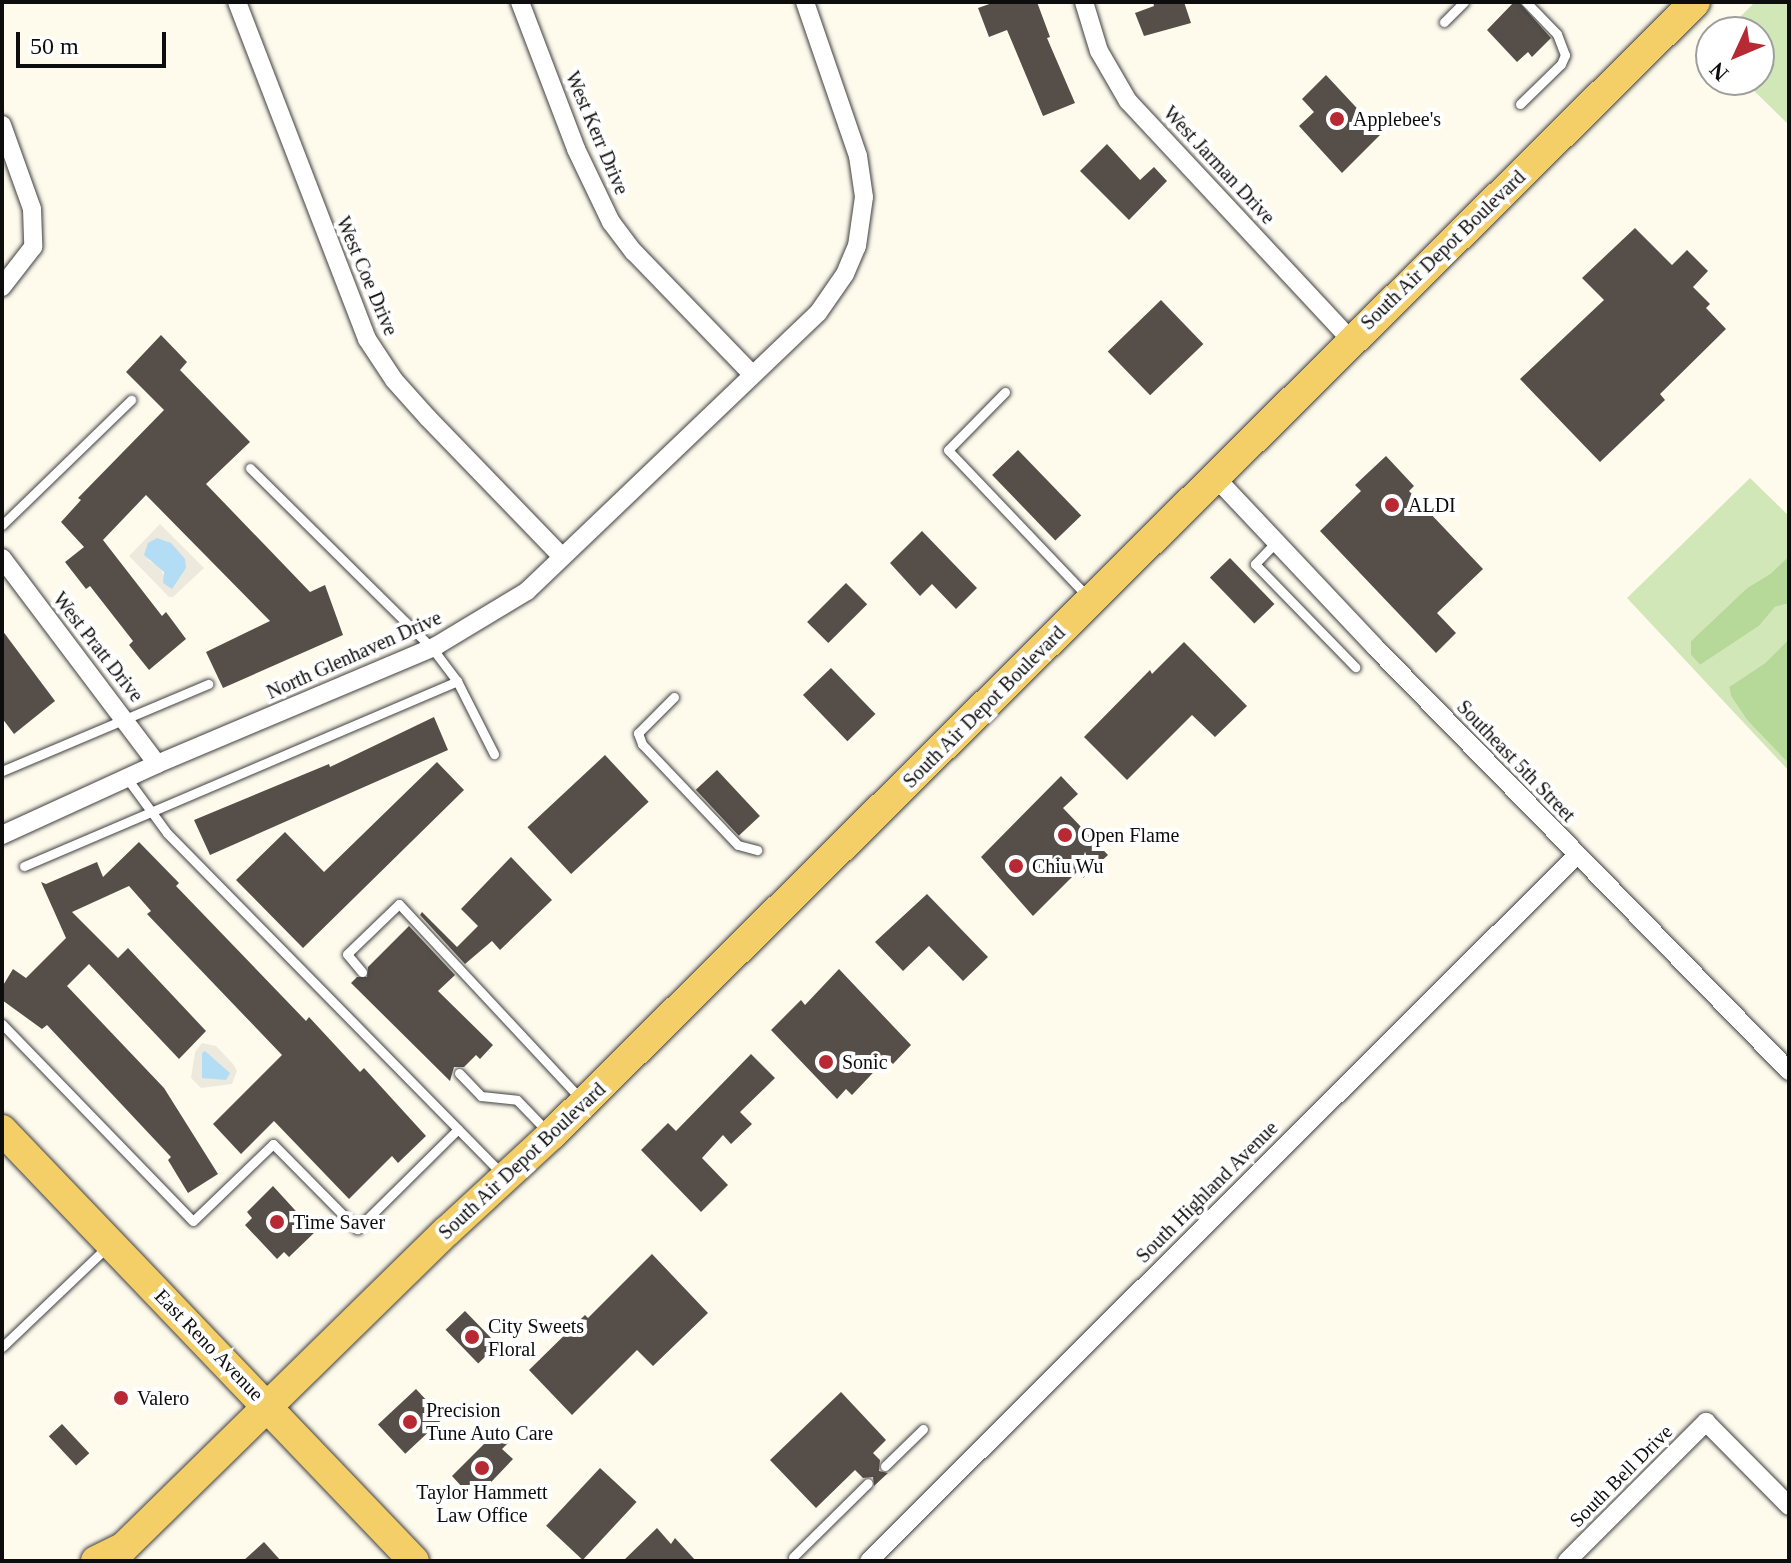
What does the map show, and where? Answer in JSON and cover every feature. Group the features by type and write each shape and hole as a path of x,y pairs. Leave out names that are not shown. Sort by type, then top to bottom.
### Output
{"main road":[{"name":"South Air Depot Boulevard","path":"96,1561 122,1555 268,1406 551,1135 1695,2"},
{"name":"East Reno Avenue","path":"2,1130 414,1561"}],"street":[{"name":"West Coe Drive","path":"237,2 367,339 394,380 419,409 562,557"},
{"name":"West Kerr Drive","path":"520,2 576,149 611,222 634,252 752,374"},
{"name":"North Glenhaven Drive","path":"4,829 432,648 527,591 818,313 845,274 857,246 864,197 858,156 805,2"},
{"name":"West Jarman Drive","path":"1084,2 1099,51 1128,101 1351,340"},
{"path":"2,125 32,209 33,247 2,287"},
{"name":"Southeast 5th Street","path":"1216,478 1789,1071"},
{"name":"West Pratt Drive","path":"2,558 157,764"},
{"name":"South Highland Avenue","path":"869,1561 1577,855"},
{"name":"South Bell Drive","path":"1567,1561 1706,1422 1789,1506"}],"lane":[{"path":"1444,22 1464,2"},
{"path":"1520,104 1561,64 1565,55 1557,34 1526,2"},
{"path":"1005,392 948,450 1092,600"},
{"path":"2,525 131,400"},
{"path":"250,468 432,648 457,681 494,754"},
{"path":"1277,541 1255,564 1355,667"},
{"path":"24,866 457,681"},
{"path":"2,771 208,684"},
{"path":"674,697 638,733 642,744 738,845 757,850"},
{"path":"126,777 167,833 505,1178"},
{"path":"362,972 347,954 399,904 584,1102"},
{"path":"2,1024 193,1221 273,1144 357,1229 458,1129"},
{"path":"459,1073 481,1096 517,1100 551,1135"},
{"path":"2,1347 111,1243"},
{"path":"885,1466 923,1429"},
{"path":"793,1557 868,1483"}],"green space":[{"path":"1755,2 1789,2 1789,125 1759,96 1775,96 1775,16 1741,16"},
{"path":"1750,478 1789,516 1789,556 1770,574 1747,588 1691,641 1691,655 1700,665 1759,626 1775,607 1789,603 1789,639 1765,663 1729,687 1731,696 1747,720 1789,764 1789,771 1627,598"},
{"path":"1789,556 1789,603 1775,607 1759,626 1700,665 1691,655 1691,641 1747,588 1770,574"},
{"path":"1789,639 1789,764 1747,720 1731,696 1729,687 1765,663"}],"shaded area":[{"path":"160,524 204,568 173,597 169,597 129,556","holes":["146,559 186,568 165,578 160,567"]},
{"path":"202,1043 216,1046 234,1065 237,1071 232,1084 201,1088 191,1078 195,1052"}],"water":[{"path":"157,538 171,543 185,559 186,568 172,589 163,583 164,572 144,555 148,543"},
{"path":"205,1051 230,1073 226,1080 202,1078 202,1053"}],"building":[{"path":"995,2 1037,2 1050,37 1047,38 1075,103 1043,116 1007,30 989,37 978,8"},
{"path":"1153,2 1184,2 1191,23 1144,36 1135,13 1154,6"},
{"path":"1514,2 1519,2 1551,38 1532,57 1528,52 1517,62 1487,30"},
{"name":"Applebee's","path":"1326,75 1381,134 1342,173 1299,126 1314,112 1302,99"},
{"path":"1107,144 1140,180 1154,167 1167,181 1129,220 1080,171"},
{"path":"1635,228 1672,265 1687,250 1708,271 1693,287 1710,304 1706,308 1726,329 1660,394 1665,400 1600,462 1520,379 1604,300 1582,278"},
{"path":"1161,300 1203,344 1150,395 1108,351"},
{"path":"161,335 187,362 180,370 250,442 206,484 310,592 325,585 343,635 223,688 206,652 270,621 146,495 103,540 162,616 166,612 186,639 149,670 129,645 133,641 90,586 86,589 65,562 84,547 61,522 81,500 78,498 164,410 126,372"},
{"path":"1018,450 1081,515 1055,540 992,475"},
{"path":"1386,456 1414,486 1409,491 1483,569 1437,613 1456,633 1436,653 1320,531 1361,491 1355,485"},
{"path":"922,531 977,588 956,609 932,584 920,596 890,563"},
{"path":"1230,558 1274,604 1254,623 1210,577"},
{"path":"846,583 867,604 828,643 807,622"},
{"path":"2,630 55,701 14,734 2,718"},
{"path":"1184,642 1247,706 1215,737 1192,715 1127,780 1084,737 1150,670 1152,674"},
{"path":"831,668 875,714 847,741 803,695"},
{"path":"434,717 448,750 210,855 194,820 329,764 330,767"},
{"path":"605,755 649,802 571,874 527,827"},
{"path":"437,762 464,790 303,948 236,880 285,832 324,872"},
{"path":"717,770 760,816 739,836 696,790"},
{"path":"1061,776 1078,794 1063,808 1108,855 1083,878 1077,872 1033,916 981,857"},
{"path":"139,842 179,883 176,886 306,1021 309,1017 360,1072 364,1068 426,1136 398,1163 392,1156 349,1199 274,1121 241,1154 213,1124 282,1055 147,914 151,911 129,886 72,912 118,958 128,948 206,1031 179,1059 89,964 67,986 164,1088 218,1174 188,1193 168,1160 171,1157 47,1025 42,1029 2,1000 2,987 13,969 26,978 66,938 41,882 46,884 97,862 103,877"},
{"path":"511,857 552,900 500,950 492,941 465,964 420,915 422,912 457,947 478,926 461,909"},
{"path":"927,894 988,957 963,981 929,946 903,971 875,942"},
{"path":"409,926 455,975 438,991 493,1045 480,1059 476,1055 464,1067 454,1067 450,1081 351,983 357,977 367,977 368,967"},
{"path":"839,969 911,1045 893,1064 887,1058 852,1095 846,1089 837,1099 771,1030 801,1000 805,1005"},
{"path":"751,1054 775,1078 740,1112 752,1124 731,1144 723,1135 702,1158 728,1185 701,1212 641,1150 668,1123 676,1131"},
{"name":"Time Saver","path":"273,1186 315,1232 289,1257 284,1252 277,1259 245,1225 252,1218 247,1212"},
{"path":"652,1254 708,1313 653,1366 637,1350 572,1415 529,1370 585,1315 588,1318"},
{"name":"City Sweets Floral","path":"465,1311 498,1345 478,1364 446,1330"},
{"name":"Precision Tune Auto Care","path":"416,1389 443,1418 405,1454 378,1424"},
{"path":"841,1392 886,1440 873,1453 880,1460 879,1471 888,1473 874,1486 873,1477 863,1478 855,1470 816,1508 770,1460"},
{"path":"62,1424 89,1453 76,1466 49,1436"},
{"name":"Taylor Hammett Law Office","path":"498,1430 509,1442 502,1449 513,1459 474,1500 452,1476"},
{"path":"600,1468 637,1502 583,1560 546,1526"},
{"path":"657,1528 671,1544 675,1538 696,1561 623,1561"},
{"path":"264,1542 281,1561 243,1561"}],"place":[{"name":"Applebee's","path":"1337,119"},
{"name":"ALDI","path":"1392,505"},
{"name":"Open Flame","path":"1065,835"},
{"name":"Chiu Wu","path":"1016,866"},
{"name":"Sonic","path":"826,1062"},
{"name":"Time Saver","path":"277,1222"},
{"name":"City Sweets Floral","path":"472,1337"},
{"name":"Valero","path":"121,1398"},
{"name":"Precision Tune Auto Care","path":"410,1422"},
{"name":"Taylor Hammett Law Office","path":"482,1468"}]}
